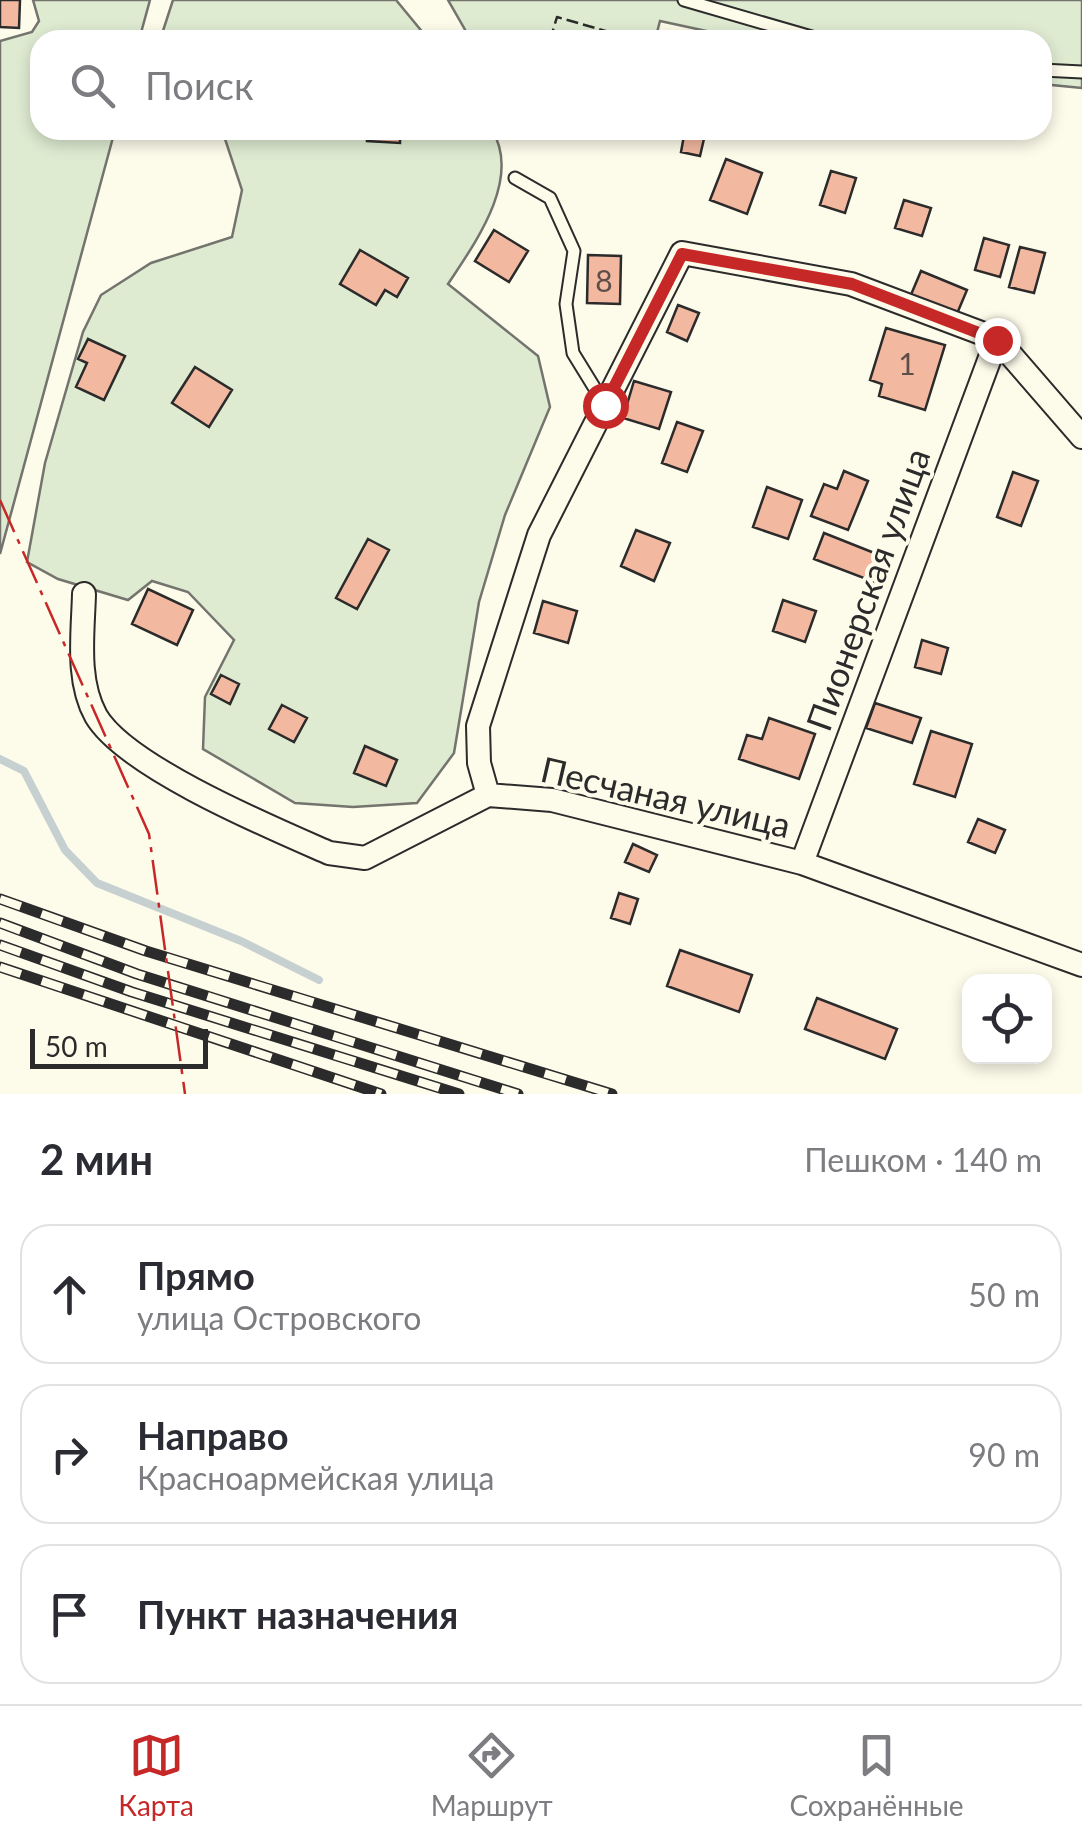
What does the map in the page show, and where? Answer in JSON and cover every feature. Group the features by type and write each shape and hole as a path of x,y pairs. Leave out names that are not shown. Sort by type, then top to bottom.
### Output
{"street":[{"path":"488,795 479,763 478,726 539,536 682,254 852,284 997,340 1082,437"},
{"name":"Пионерская улица","path":"802,863 997,340"},
{"name":"Песчаная улица","path":"84,594 82,668 96,716 127,750 270,827 328,853 365,858 488,795 552,800 802,863 1082,965"}],"lane":[{"path":"684,0 788,30"},
{"path":"1052,70 1082,72"},
{"path":"514,178 550,198 574,251 566,304 573,353 605,405"}],"green space":[{"path":"33,0 150,0 142,30 33,30 39,21"},
{"path":"173,0 396,0 421,30 163,30"},
{"path":"448,0 1082,0 1082,88 1052,85 1052,30 702,30 660,21 658,30 465,30"},
{"path":"30,33 30,140 112,140 0,554 0,41"},
{"path":"225,140 496,140 500,149 502,169 491,210 448,284 538,356 550,407 505,515 479,602 454,753 417,803 353,807 295,803 203,749 205,697 234,640 188,592 152,581 128,600 58,579 27,562 45,463 83,332 101,295 151,263 232,237 242,190"}],"building":[{"path":"0,0 20,0 19,28 0,27"},
{"path":"400,140 400,143 367,141"},
{"path":"683,140 704,140 700,156 681,152"},
{"path":"726,159 762,173 747,214 710,200"},
{"path":"831,171 856,178 845,213 820,205"},
{"path":"904,200 931,208 922,236 895,228"},
{"path":"494,230 528,251 509,282 475,261"},
{"path":"984,238 1009,245 1000,277 975,270"},
{"path":"1020,247 1045,253 1034,293 1009,287"},
{"path":"360,250 408,278 397,297 385,290 376,305 340,284"},
{"path":"588,255 621,256 620,304 587,303"},
{"path":"921,271 967,290 956,316 910,297"},
{"path":"678,305 699,313 687,341 667,332"},
{"path":"886,328 945,345 925,410 879,396 882,384 870,380"},
{"path":"88,339 125,356 104,400 76,387 87,363 78,359"},
{"path":"195,367 232,390 209,427 172,403"},
{"path":"634,381 671,392 659,429 623,418"},
{"path":"677,422 703,431 687,472 662,463"},
{"path":"844,471 868,481 848,530 811,516 824,484 837,489"},
{"path":"1013,472 1038,481 1021,526 997,517"},
{"path":"767,487 802,500 788,539 753,527"},
{"path":"636,530 670,543 654,581 621,566"},
{"path":"824,533 892,560 882,585 814,559"},
{"path":"368,539 389,550 357,609 336,598"},
{"path":"148,589 193,610 177,645 132,624"},
{"path":"783,600 816,611 805,642 773,631"},
{"path":"543,601 577,611 568,643 534,633"},
{"path":"922,640 948,648 941,674 915,667"},
{"path":"221,675 239,684 230,704 211,694"},
{"path":"875,703 921,718 912,743 866,728"},
{"path":"282,705 307,718 294,742 269,729"},
{"path":"769,718 815,734 799,779 739,759 747,735 762,739"},
{"path":"931,731 972,744 955,797 914,784"},
{"path":"365,746 397,760 386,786 354,773"},
{"path":"978,819 1005,830 995,853 968,842"},
{"path":"633,844 657,855 649,872 625,862"},
{"path":"619,893 638,899 630,924 611,918"},
{"path":"680,950 752,975 739,1012 667,986"},
{"path":"817,998 897,1029 885,1059 805,1029"}],"waterway":[{"path":"0,759 24,771 65,850 97,883 241,941 319,980"}],"railway":[{"path":"0,899 146,951 612,1094"},
{"path":"0,923 137,974 518,1094"},
{"path":"0,945 132,992 459,1094"},
{"path":"0,967 381,1094"}],"fence":[{"path":"553,30 557,17 602,30"}],"power":[{"path":"0,500 149,834 185,1094"}],"route":[{"path":"605,405 682,254 852,284 997,340"}]}
